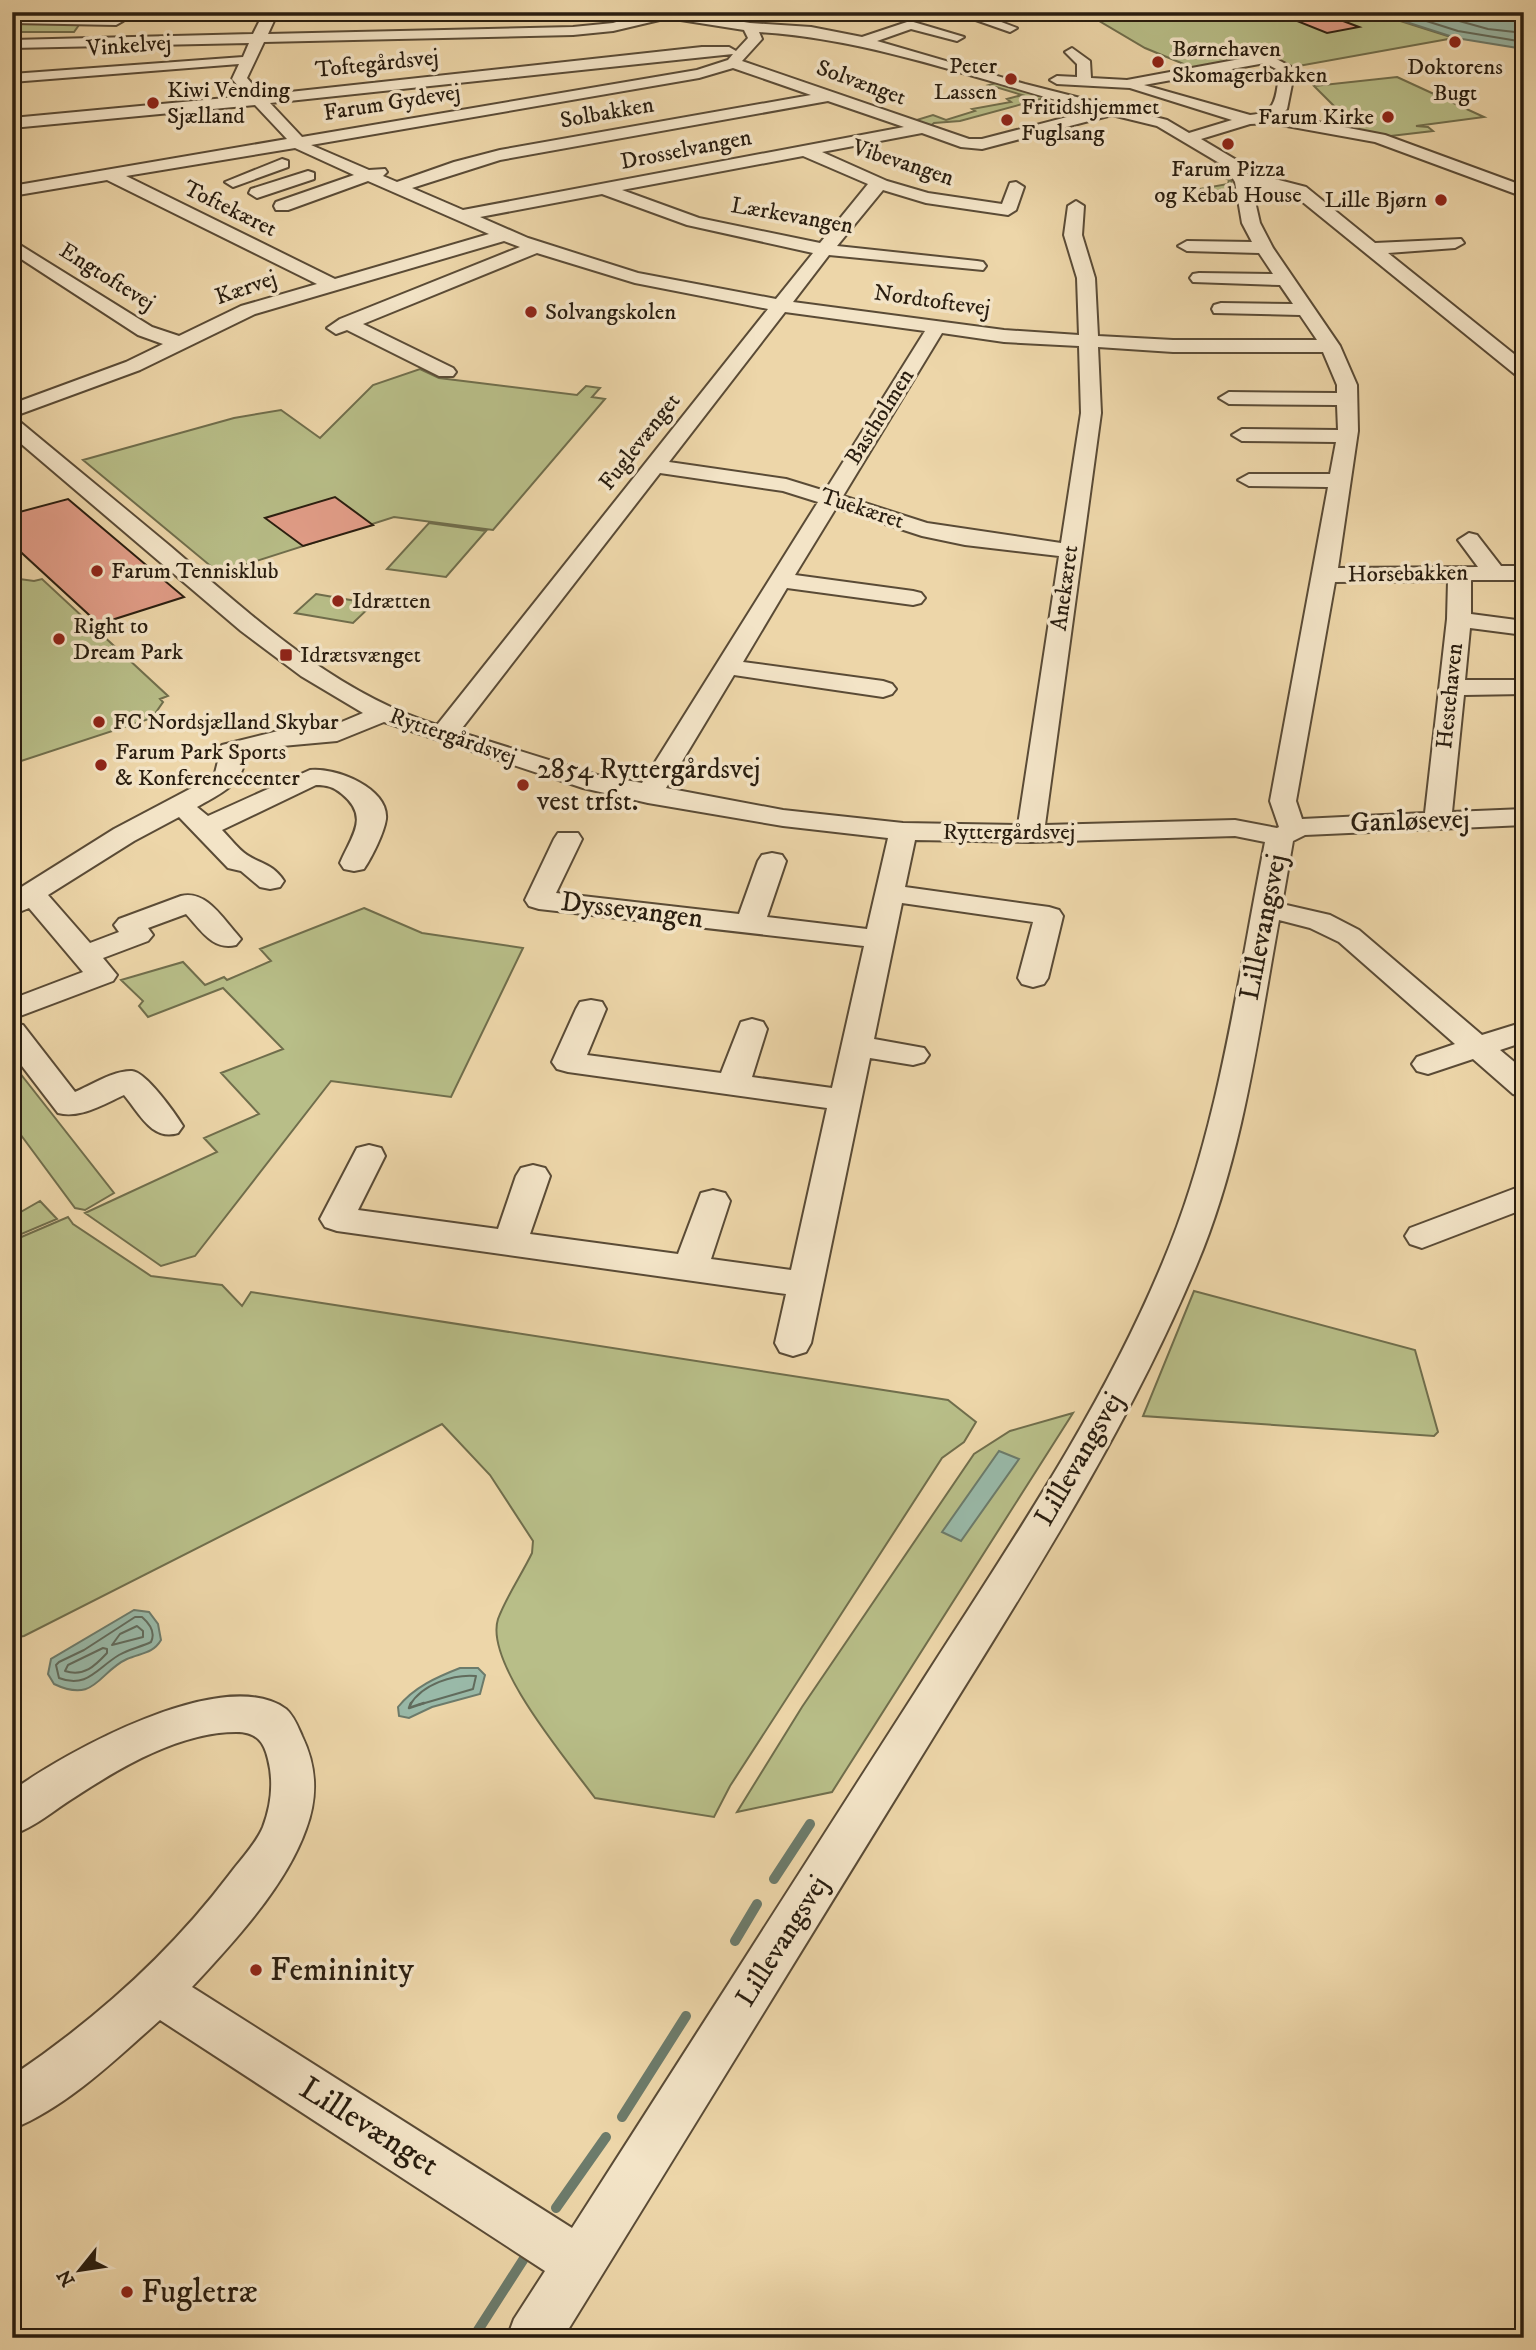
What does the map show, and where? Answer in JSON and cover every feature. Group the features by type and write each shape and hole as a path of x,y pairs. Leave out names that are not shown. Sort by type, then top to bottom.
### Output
{"street":[{"path":"725,24 764,12"},
{"path":"960,12 1010,28"},
{"path":"12,44 573,31 612,27 662,13 725,24 811,31 863,41 1162,123 1191,137 1232,164 1243,182 1293,187 1524,372"},
{"path":"245,22 268,17"},
{"name":"Nordtoftevej","path":"268,17 239,79 295,142 314,153 505,235 635,278 781,306 936,328 1090,342 1330,346"},
{"path":"12,19 124,21"},
{"path":"811,31 844,22"},
{"path":"863,41 910,25 957,37"},
{"path":"748,49 755,36 750,27"},
{"name":"Farum Gydevej","path":"12,191 699,74 733,63 748,49"},
{"name":"Toftegårdsvej","path":"12,123 258,100 702,51 748,49"},
{"path":"1072,52 1084,60 1087,66 1083,80"},
{"path":"1132,86 1257,58 1272,60 1288,69 1279,109 1270,118"},
{"name":"Vinkelvej","path":"12,78 249,59"},
{"name":"Solvænget","path":"733,63 920,129 974,144 1115,110"},
{"path":"990,77 1083,80 1132,86 1249,121"},
{"name":"Solbakken","path":"396,188 479,160 830,96"},
{"path":"1191,137 1270,118 1380,138 1524,192"},
{"name":"Drosselvangen","path":"460,216 920,129"},
{"path":"419,139 444,130"},
{"name":"Vibevangen","path":"805,151 881,184 944,203 1008,210 1016,187"},
{"path":"233,182 314,153"},
{"path":"257,194 368,156"},
{"path":"282,206 391,168"},
{"name":"Toftekæret","path":"108,174 333,285"},
{"name":"Lillevangsvej","path":"533,2338 978,1629 1109,1413 1181,1262 1211,1173 1227,1115 1267,909 1288,833 1289,821 1283,801 1325,575 1347,436 1347,385 1330,346 1264,248 1251,223 1243,182"},
{"name":"Fuglevænget","path":"443,735 872,189 881,184"},
{"name":"Lærkevangen","path":"604,189 668,213 715,226 827,249 977,266"},
{"name":"Anekæret","path":"1030,834 1091,413 1086,278 1073,235 1076,205"},
{"name":"Kærvej","path":"14,425 248,310 505,235"},
{"path":"1370,249 1455,243"},
{"name":"Engtoftevej","path":"12,245 145,331 179,343"},
{"path":"1186,246 1264,248"},
{"path":"446,372 342,325 535,247"},
{"path":"1199,278 1287,280"},
{"path":"1221,309 1308,310"},
{"name":"Bastholmen","path":"648,794 936,328"},
{"path":"1494,348 1524,345"},
{"path":"1229,398 1347,400"},
{"name":"Ryttergårdsvej","path":"14,425 281,652 382,713 544,768 648,794 783,818 903,831 1030,834 1235,828 1288,833"},
{"path":"1242,435 1347,436"},
{"name":"Tuekæret","path":"654,466 755,479 965,538 1071,551"},
{"path":"1249,480 1340,481"},
{"name":"Horsebakken","path":"1469,540 1488,563 1491,572"},
{"name":"Hestehaven","path":"1438,820 1459,619 1460,572"},
{"name":"Horsebakken","path":"1325,575 1524,573"},
{"path":"782,580 913,597"},
{"path":"1459,619 1520,628"},
{"path":"728,667 883,689"},
{"path":"1451,688 1524,687"},
{"path":"12,1010 102,975 85,955 22,900 212,788 226,777 232,765 231,751 282,738 337,733 382,713"},
{"path":"205,828 310,778 324,775 338,778 370,809 372,819 354,863"},
{"path":"181,804 238,862 251,865 270,881"},
{"name":"Ganløsevej","path":"1288,833 1438,820 1524,817"},
{"path":"793,1343 903,831"},
{"name":"Dyssevangen","path":"568,839 539,900 880,939"},
{"path":"750,924 772,861"},
{"path":"891,893 1049,916 1033,978"},
{"path":"85,955 138,935 129,925 191,902 226,939"},
{"path":"1267,909 1320,921 1349,936 1524,1087"},
{"path":"592,1009 568,1062 845,1100"},
{"path":"733,1085 752,1029"},
{"path":"1428,1064 1524,1031"},
{"path":"12,1032 69,1106 130,1081 167,1126"},
{"path":"858,1046 913,1055"},
{"path":"369,1156 338,1219 805,1284"},
{"path":"510,1243 533,1176"},
{"path":"1422,1236 1524,1196"},
{"path":"691,1268 713,1201"},
{"path":"12,1816 58,1783 127,1747 196,1717 262,1717 279,1728 291,1762 295,1794 280,1840 228,1915 158,1992 89,2051 12,2105"},
{"name":"Lillevænget","path":"158,1992 580,2263"}],"green space":[{"path":"1084,12 1372,12 1454,38 1293,67 1262,54 1198,70 1145,48"},
{"path":"25,22 79,25 74,32 19,32 12,38 12,24"},
{"path":"1397,77 1484,117 1416,126 1428,127 1433,131 1382,137 1332,128 1352,124 1314,86"},
{"path":"996,83 1048,97 960,121 934,123 928,128 910,122 933,115 946,120 975,111 972,109 1011,102 1007,99 1022,95 989,85"},
{"path":"1218,163 1230,175 1235,201 1224,201 1200,189 1228,184 1229,180 1202,166"},
{"path":"420,369 439,378 577,395 586,386 600,388 592,397 605,399 493,530 394,517 219,573 83,460 234,418 281,410 320,438 373,385"},
{"path":"429,523 486,531 446,577 387,569"},
{"name":"Right to Dream Park","path":"12,578 34,581 42,579 168,696 160,699 163,702 152,718 12,764"},
{"path":"316,594 373,604 353,623 295,613"},
{"path":"364,908 422,933 523,948 451,1097 331,1081 195,1256 161,1266 85,1213 217,1152 204,1138 259,1114 221,1073 283,1049 223,988 148,1017 139,1006 143,1001 121,980 183,962 205,985 224,977 227,980 271,961 260,949"},
{"path":"12,1063 114,1193 85,1210 75,1208 12,1123"},
{"path":"40,1201 57,1219 12,1238 12,1217"},
{"path":"68,1217 73,1224 151,1276 222,1285 242,1306 251,1292 948,1400 976,1422 964,1442 942,1458 730,1786 714,1817 595,1798 549,1737 515,1685 503,1660 497,1638 498,1619 532,1553 533,1541 490,1475 442,1424 24,1636 12,1638 12,1241"},
{"path":"1194,1291 1415,1350 1438,1432 1434,1436 1143,1416"},
{"path":"1073,1413 832,1792 737,1812 802,1707 974,1454 1010,1431"}],"water":[{"path":"1375,12 1524,12 1524,49 1456,38"},
{"path":"999,1451 1019,1459 961,1541 942,1532"},
{"path":"134,1610 149,1612 158,1624 161,1640 158,1645 117,1665 88,1688 68,1689 54,1684 48,1674 51,1659"},
{"path":"460,1668 478,1668 485,1675 480,1694 432,1707 409,1718 399,1716 398,1707 411,1694 434,1679"}],"building":[{"path":"1330,16 1359,27 1327,33 1297,21"},
{"name":"Farum Tennisklub","path":"335,497 373,525 303,546 265,518"},
{"name":"Farum Tennisklub","path":"68,499 184,597 99,624 12,544 12,514"}],"waterway":[{"path":"1083,12 1094,15 1104,12"},
{"path":"774,1879 810,1824"},
{"path":"735,1941 757,1904"},
{"path":"622,2117 686,2016"},
{"path":"556,2208 606,2137"},
{"path":"473,2338 525,2257"}],"place":[{"name":"Doktorens Bugt","path":"1455,42"},
{"name":"Børnehaven Skomagerbakken","path":"1158,62"},
{"name":"Peter Lassen","path":"1011,79"},
{"name":"Kiwi Vending Sjælland","path":"153,103"},
{"name":"Farum Kirke","path":"1388,117"},
{"name":"Fritidshjemmet Fuglsang","path":"1007,120"},
{"name":"Farum Pizza og Kebab House","path":"1228,144"},
{"name":"Lille Bjørn","path":"1441,200"},
{"name":"Solvangskolen","path":"531,312"},
{"name":"Farum Tennisklub","path":"97,571"},
{"name":"Idrætten","path":"338,601"},
{"name":"Right to Dream Park","path":"59,639"},
{"name":"Idrætsvænget","path":"286,655"},
{"name":"FC Nordsjælland Skybar","path":"99,722"},
{"name":"Farum Park Sports & Konferencecenter","path":"101,765"},
{"name":"2854 Ryttergårdsvej vest trfst.","path":"523,785"},
{"name":"Femininity","path":"256,1970"},
{"name":"Fugletræ","path":"127,2292"}]}
